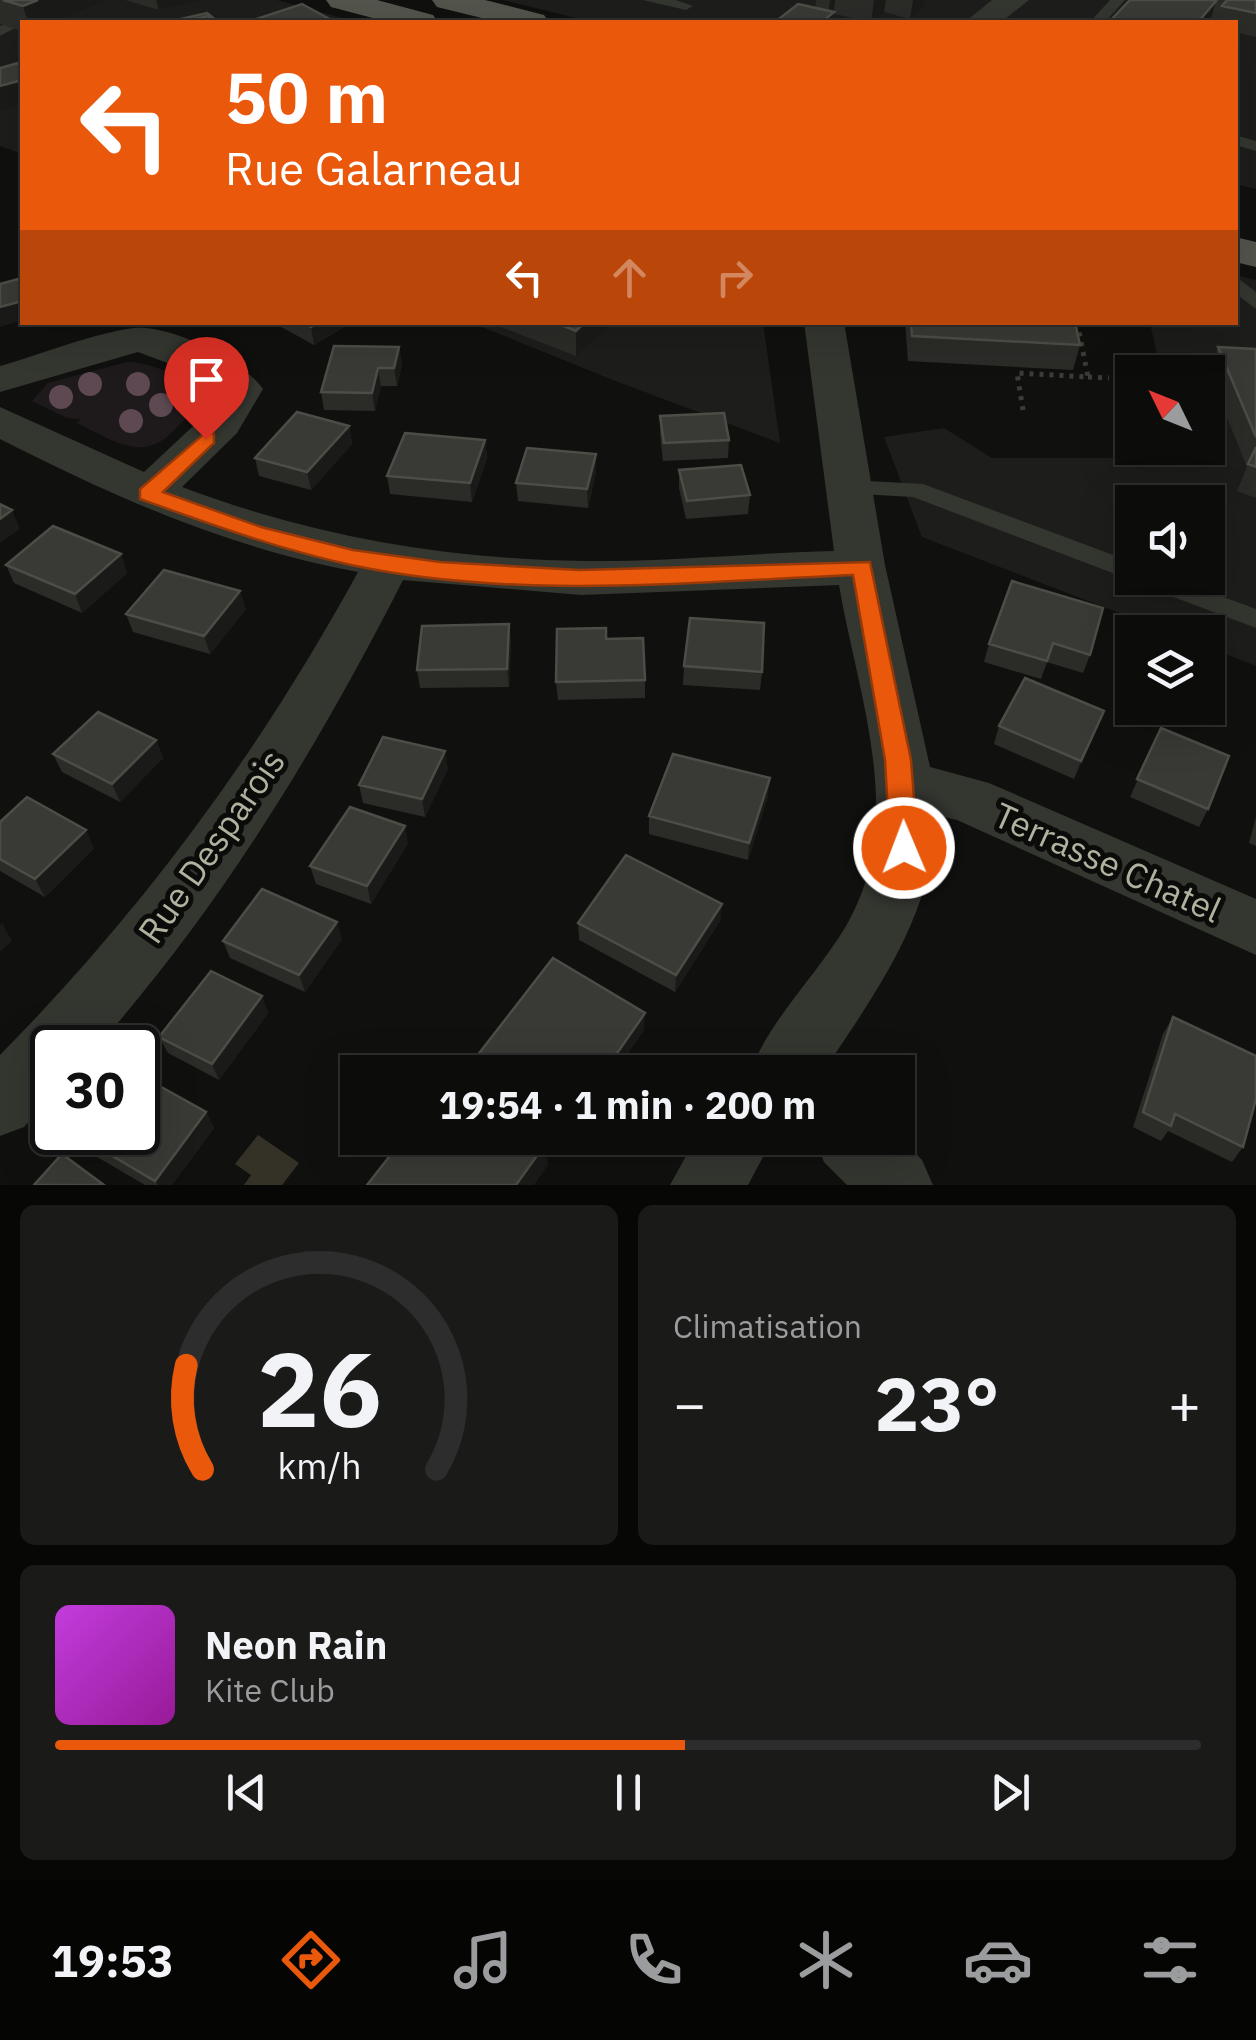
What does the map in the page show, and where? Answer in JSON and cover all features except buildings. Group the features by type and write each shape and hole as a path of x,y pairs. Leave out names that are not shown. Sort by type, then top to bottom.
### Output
{"main road":[{"path":"342,0 415,20"},
{"path":"448,0 525,20"}],"street":[{"path":"984,20 1013,0"},
{"path":"795,1055 879,924 894,892 906,832 824,325"},
{"path":"0,379 138,340 168,347 233,378 242,389 234,408 148,494"},
{"path":"0,421 148,494 255,533 388,564 580,578 862,567"},
{"name":"Rue Desparois","path":"0,1104 123,968 194,880 272,762 388,564"},
{"name":"Terrasse Chatel","path":"901,784 969,800 1256,928"},
{"path":"706,1185 726,1155"},
{"path":"866,1155 897,1185"}],"lane":[{"path":"650,0 687,3"},
{"path":"1099,20 1118,0"},
{"path":"1238,285 1256,303"},
{"path":"850,488 915,489 1115,565"},
{"path":"1193,595 1256,619"}],"path":[{"path":"1078,325 1088,377"},
{"path":"1024,410 1017,373 1110,378"}],"shaded area":[{"path":"0,0 277,0 350,20 20,20 20,153 0,146"},
{"path":"503,0 1256,0 1256,189 1238,185 1238,20 584,20"},
{"path":"1238,276 1256,280 1256,666 1225,654 1225,615 1125,615 922,537 884,437 944,428 992,458 1115,458 1115,465 1225,465 1225,355 1157,355 1150,325 1238,325"},
{"path":"477,325 763,325 780,443"},
{"path":"127,362 168,372 188,383 201,397 176,428 152,445 116,442 77,423 81,419 67,418 32,401 48,383"},
{"path":"258,1135 299,1163 282,1185 244,1185 251,1175 235,1164"}],"route":[{"path":"206,439 148,494 255,533 353,558 493,575 580,578 862,567 898,760 906,832 904,848"}]}
